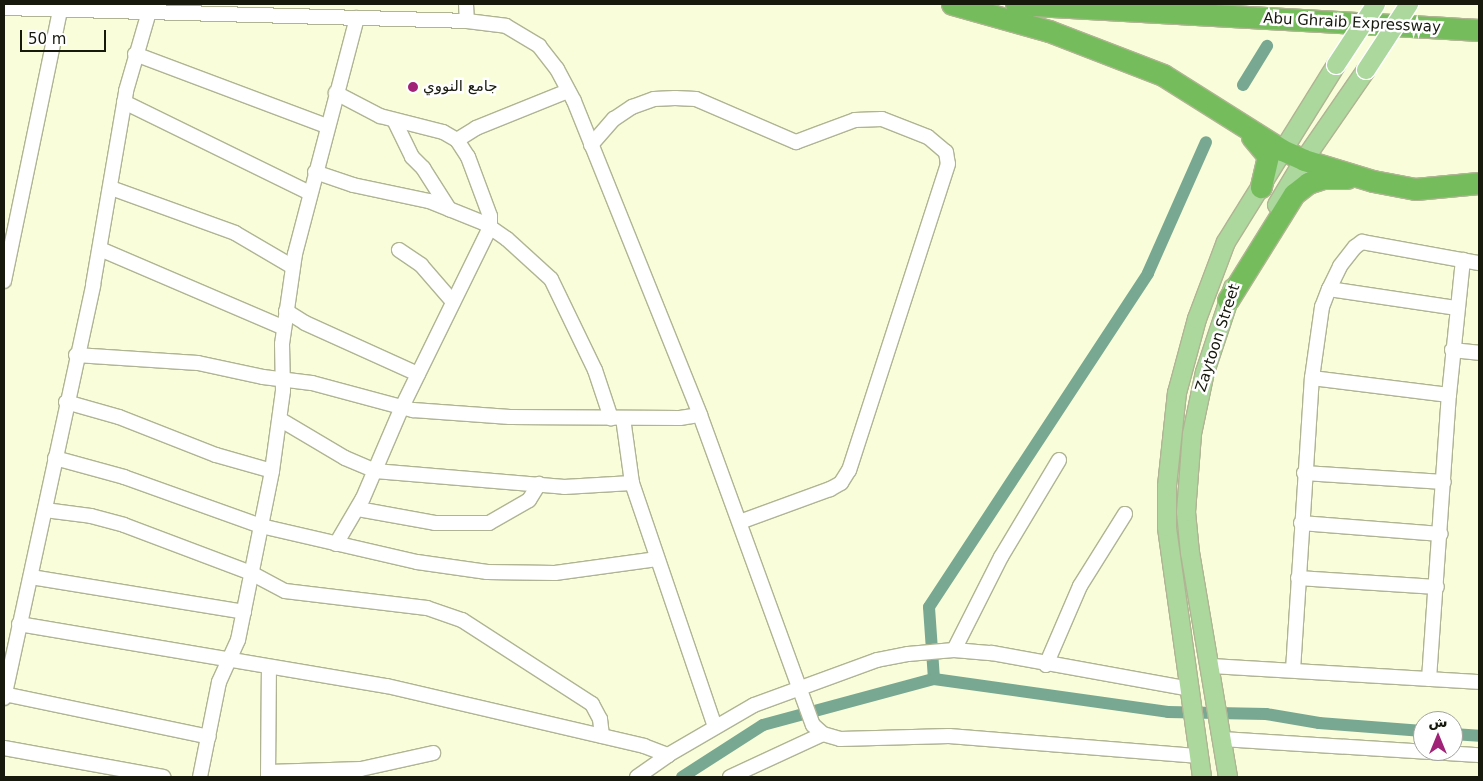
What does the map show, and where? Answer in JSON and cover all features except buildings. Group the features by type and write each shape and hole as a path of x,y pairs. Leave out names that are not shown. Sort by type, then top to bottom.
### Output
{"highway":[{"path":"952,4 1049,31 1163,75 1282,150 1304,160 1373,181 1415,189 1479,184"},
{"name":"Abu Ghraib Expressway","path":"1016,4 1479,30"},
{"path":"1239,124 1268,156 1261,187"},
{"path":"1228,300 1294,194 1308,183 1323,178 1373,181"}],"main road":[{"name":"Zaytoon Street","path":"1202,777 1167,527 1167,486 1177,393 1209,283 1226,242 1282,150 1376,4"},
{"name":"Zaytoon Street","path":"1225,777 1219,719 1190,553 1188,482 1192,434 1205,372 1228,300 1246,258 1304,160 1409,4"}],"street":[{"path":"466,4 467,21"},
{"path":"4,8 467,21 496,23 528,38 546,53 568,91 591,145 700,414 801,686 811,721 823,734 840,739 950,736 1199,756"},
{"path":"4,281 60,10"},
{"path":"149,12 135,54 124,102 100,249 66,402 32,577 19,624 4,696 209,737"},
{"path":"200,777 219,682 238,640 272,471 281,420 284,328 293,267 315,172 357,18"},
{"path":"135,54 327,126"},
{"path":"457,140 476,128 568,91"},
{"path":"336,93 395,122 443,132 457,140 468,157 490,216 490,227 402,407 358,509 336,544"},
{"path":"591,145 614,119 632,107 654,100 675,98 696,100 796,142 855,120 882,119 928,137 946,152 948,164 849,470 841,483 830,489 740,522"},
{"path":"124,102 310,193"},
{"path":"395,122 412,157 423,168 449,209"},
{"path":"315,172 449,209 490,227 551,279 596,370 617,418 632,483 715,727"},
{"path":"111,188 235,233 293,267"},
{"path":"1293,670 1304,473 1312,378 1322,307 1329,288 1340,266 1355,246 1362,242 1479,263"},
{"path":"100,249 284,328"},
{"path":"399,250 421,265 453,302"},
{"path":"1429,679 1441,534 1448,395 1456,308 1463,260"},
{"path":"1329,288 1456,308"},
{"path":"286,311 305,323 418,374"},
{"path":"1452,350 1479,354"},
{"path":"76,355 198,363 283,380 312,383 402,407 510,417 617,418 700,414"},
{"path":"1312,378 1448,395"},
{"path":"66,402 119,417 216,454 272,471"},
{"path":"281,420 345,458 375,471 589,487 632,483"},
{"path":"55,458 124,477 261,526 417,562 495,572 555,573 657,559"},
{"path":"954,650 1001,557 1059,460"},
{"path":"1304,473 1444,482"},
{"path":"358,509 435,524 489,523 529,500 538,484"},
{"path":"45,510 91,516 124,525 251,573 285,591 427,608 462,620 592,704 600,719 602,736"},
{"path":"1046,665 1080,586 1125,514"},
{"path":"1301,523 1441,534"},
{"path":"32,577 244,612"},
{"path":"1298,578 1437,587"},
{"path":"19,624 229,659 269,668 387,686 602,736 668,755"},
{"path":"636,777 668,755 754,705 801,686 877,660 929,652 954,650 992,652 1046,665 1190,694"},
{"path":"1210,666 1479,682"},
{"path":"269,668 268,775 361,769 433,753"},
{"path":"730,777 823,734"},
{"path":"1222,739 1479,755"},
{"path":"4,748 163,777"}],"waterway":[{"path":"1243,85 1267,46"},
{"path":"934,679 929,607 1148,273 1206,142"},
{"path":"682,777 763,725 934,679 1168,712 1266,714 1319,723 1413,730"},
{"path":"1463,735 1479,736"}],"place":[{"name":"جامع النووي","path":"413,87"}]}
